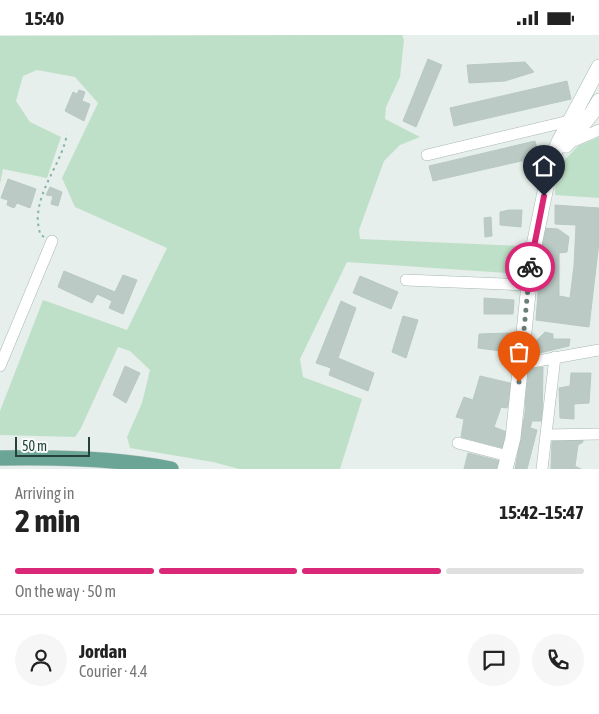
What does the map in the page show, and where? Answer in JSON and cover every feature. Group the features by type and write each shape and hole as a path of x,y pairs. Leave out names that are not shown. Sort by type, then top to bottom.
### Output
{"main road":[{"path":"0,458 50,457 171,469"}],"street":[{"path":"562,144 578,105 597,75"},
{"path":"578,105 595,107"},
{"path":"458,443 506,463 513,438 532,255 552,158 595,107"},
{"path":"427,155 570,121"},
{"path":"562,144 599,130"},
{"path":"0,365 52,241"},
{"path":"406,280 529,285"},
{"path":"521,364 599,350"},
{"path":"542,469 555,357"},
{"path":"546,435 599,434"}],"path":[{"path":"52,241 40,235 37,215 44,189 65,143 67,134"}],"green space":[{"path":"402,35 404,40 400,77 386,107 385,119 420,137 400,145 384,161 359,230 360,239 521,246 519,274 347,262 300,359 303,377 362,399 340,469 239,469 213,462 130,448 127,437 142,403 150,370 130,351 118,347 81,428 75,437 0,435 0,411 43,300 127,330 167,248 75,207 62,178 98,103 75,77 37,70 23,76 16,101 30,122 61,137 47,178 3,169 0,184 0,36"},
{"path":"599,137 599,198 555,195 556,169 578,146"}],"building":[{"path":"428,59 442,65 416,127 403,121"},
{"path":"525,62 534,72 505,81 469,83 467,65"},
{"path":"567,81 571,99 454,126 450,108"},
{"path":"79,90 85,92 82,101 90,104 84,121 65,111 73,92 77,94"},
{"path":"535,141 539,157 433,181 429,166"},
{"path":"8,179 36,189 30,208 17,203 14,208 7,205 8,200 1,198"},
{"path":"50,187 62,192 58,206 51,204 53,196 46,195"},
{"path":"555,205 599,208 599,242 589,327 536,320 543,228 558,229 569,237 567,252 559,253 559,296 570,298 576,225 555,224"},
{"path":"522,210 521,227 500,225 500,212"},
{"path":"491,217 492,236 485,237 484,218"},
{"path":"64,271 115,292 123,275 137,280 123,314 109,308 112,301 97,294 92,303 58,287"},
{"path":"360,276 398,292 391,309 353,293"},
{"path":"484,298 514,300 513,314 484,314"},
{"path":"341,301 356,308 338,358 374,373 368,391 329,375 331,368 316,363"},
{"path":"403,316 418,320 406,358 392,352"},
{"path":"545,332 553,334 553,339 570,339 569,346 531,355 535,342"},
{"path":"509,333 509,352 478,348 479,334"},
{"path":"125,366 140,373 126,403 113,395"},
{"path":"543,367 542,421 532,421 530,428 537,430 527,469 515,469 525,413 527,369"},
{"path":"571,373 591,373 589,403 574,404 574,419 560,418 559,388 570,386"},
{"path":"480,376 514,384 507,408 501,407 494,427 507,432 503,448 461,437 464,419 456,417 464,397 473,400"},
{"path":"582,435 583,442 578,445 575,466 581,469 551,469 552,439"},
{"path":"468,453 500,461 498,469 464,469"}],"way so far":[{"path":"519,382 530,267"}],"route":[{"path":"530,267 544,196"}]}
